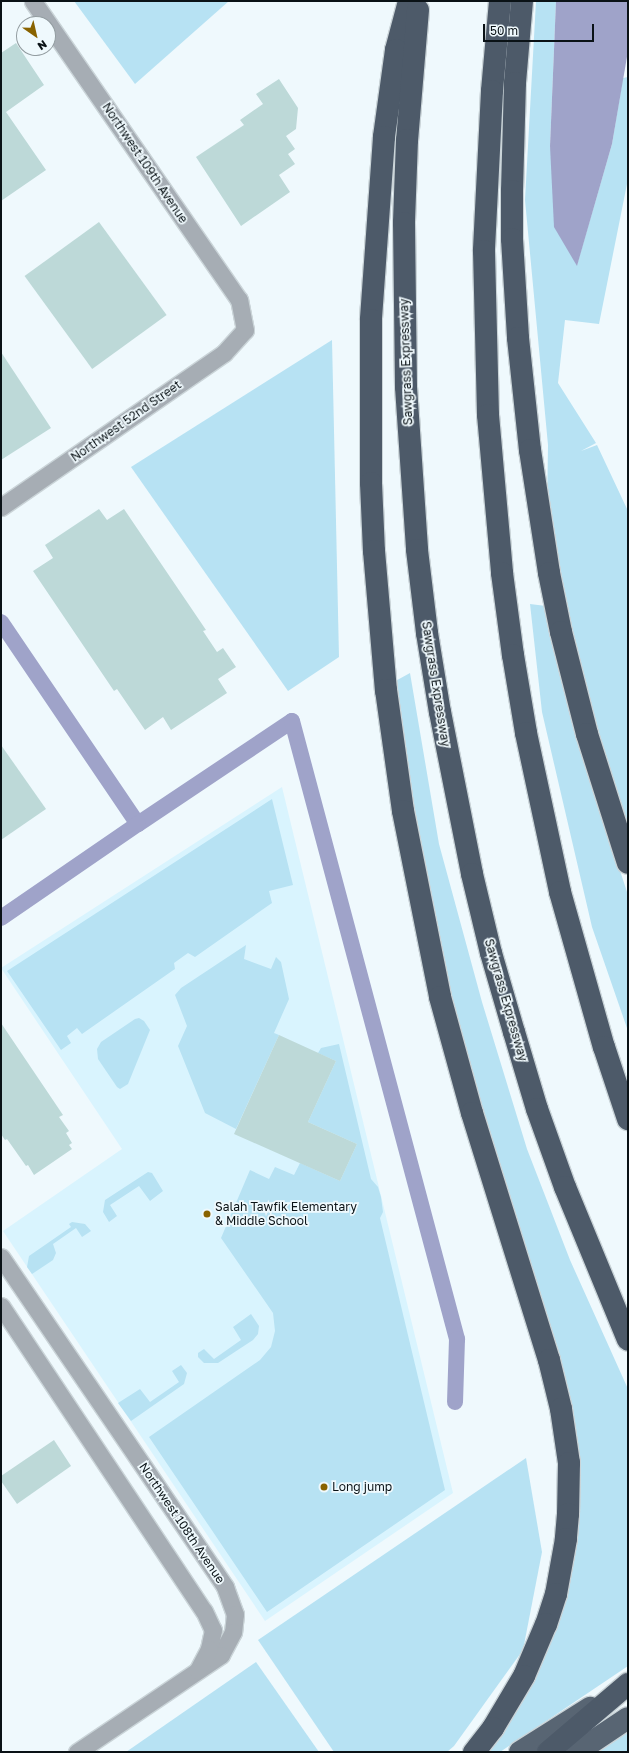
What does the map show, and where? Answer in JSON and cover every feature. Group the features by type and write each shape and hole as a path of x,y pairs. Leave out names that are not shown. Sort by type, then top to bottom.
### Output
{"highway":[{"path":"409,1 396,50 384,137 371,320 371,460 374,551 386,690 404,818 440,997 472,1113 549,1360 561,1409 569,1463 566,1539 556,1594 536,1652 509,1703 493,1728 474,1752"},
{"name":"Sawgrass Expressway","path":"419,1 407,140 404,223 406,387 417,550 427,633 440,712 472,874 491,953 537,1109 565,1187 628,1340"},
{"path":"500,1 492,91 484,251 488,415 502,573 513,655 526,733 558,884 597,1024 628,1119"},
{"path":"522,1 515,83 512,223 518,338 528,436 538,510 561,632 587,734 628,863"},
{"path":"520,1752 628,1684"},
{"path":"548,1752 628,1684"},
{"path":"577,1752 628,1718"}],"street":[{"name":"Northwest 109th Avenue","path":"33,1 239,300 245,330"},
{"name":"Northwest 52nd Street","path":"1,508 224,353 245,330"},
{"name":"Northwest 108th Avenue","path":"2,1262 225,1587 235,1614 233,1632 221,1655 77,1752"},
{"path":"1,1306 204,1611 213,1630 209,1649 198,1671"}],"shaded area":[{"path":"74,1 229,1 135,84"},
{"path":"536,1 556,1 550,146 577,265 612,144 623,78 628,77 628,179 599,324 565,320 558,383 596,443 581,451 597,445 628,511 628,842 617,814 570,631 547,510 548,445 525,200"},
{"path":"556,1 628,1 628,51 612,144 577,266 554,227 550,146"},
{"path":"332,340 339,657 288,691 131,467"},
{"path":"530,604 546,606 556,659 584,761 628,895 628,1031 592,927 542,712"},
{"path":"410,673 439,844 482,1002 527,1149 570,1260 628,1389 628,1666 500,1752 479,1752 530,1675 572,1468 447,996 390,684"},
{"name":"Salah Tawfik Elementary & Middle School","path":"282,787 453,1493 265,1621 3,1231 122,1149 1,968"},
{"path":"272,799 293,885 269,891 272,903 195,957 188,953 174,963 175,969 82,1034 77,1028 67,1036 71,1043 61,1050 7,971"},
{"path":"246,945 244,959 271,969 276,957 281,962 289,999 274,1033 279,1035 236,1129 205,1113 178,1046 187,1026 175,995 181,988"},
{"path":"139,1018 144,1021 150,1030 128,1084 120,1089 117,1087 98,1059 97,1049 101,1042 135,1019"},
{"path":"339,1044 371,1179 378,1187 381,1197 383,1212 380,1218 445,1490 267,1612 149,1437 260,1360 271,1347 275,1331 273,1313 221,1238 250,1170 269,1179 275,1167 294,1175 300,1163 340,1181 357,1144 308,1122 336,1061 318,1053 321,1048"},
{"path":"148,1172 152,1173 163,1191 150,1201 139,1186 110,1205 117,1216 109,1222 103,1212 105,1200"},
{"path":"72,1222 85,1224 91,1231 82,1237 76,1228 53,1244 56,1253 53,1260 32,1274 27,1267 29,1256 71,1227 69,1224"},
{"path":"251,1314 259,1326 258,1334 253,1340 218,1363 204,1363 198,1357 198,1353 204,1349 214,1359 241,1340 233,1327"},
{"path":"181,1365 187,1373 184,1384 131,1421 118,1403 140,1389 150,1402 179,1382 172,1371"},
{"path":"526,1458 542,1552 523,1650 454,1746 447,1752 334,1752 258,1640"},
{"path":"256,1662 319,1752 126,1752"},
{"path":"628,1731 628,1752 598,1752 618,1737"}],"building":[{"path":"16,43 16,56 25,56 44,85 6,112 46,170 1,201 1,53"},
{"path":"279,79 298,108 296,129 286,136 295,149 288,154 295,164 279,175 290,192 241,226 196,157 244,125 240,120 263,104 256,94"},
{"path":"99,222 167,315 92,369 25,276"},
{"path":"1,352 51,428 1,460"},
{"path":"99,509 107,520 124,509 206,630 203,631 217,652 223,648 236,667 218,679 227,693 171,730 163,717 145,730 117,689 114,691 33,571 53,558 45,545"},
{"path":"1,745 46,809 1,840"},
{"path":"1,1023 63,1115 59,1117 69,1131 66,1133 72,1143 69,1145 72,1149 34,1175 28,1165 26,1166 7,1139 5,1140 1,1134"},
{"path":"279,1035 336,1061 308,1122 357,1144 340,1181 234,1134"},
{"path":"54,1440 71,1466 17,1504 1,1481 1,1476"}],"waterway":[{"path":"1,622 138,824 292,721 457,1339 455,1402"},
{"path":"1,918 138,824"}],"place":[{"name":"Salah Tawfik Elementary & Middle School","path":"207,1214"},
{"name":"Long jump","path":"324,1487"}]}
